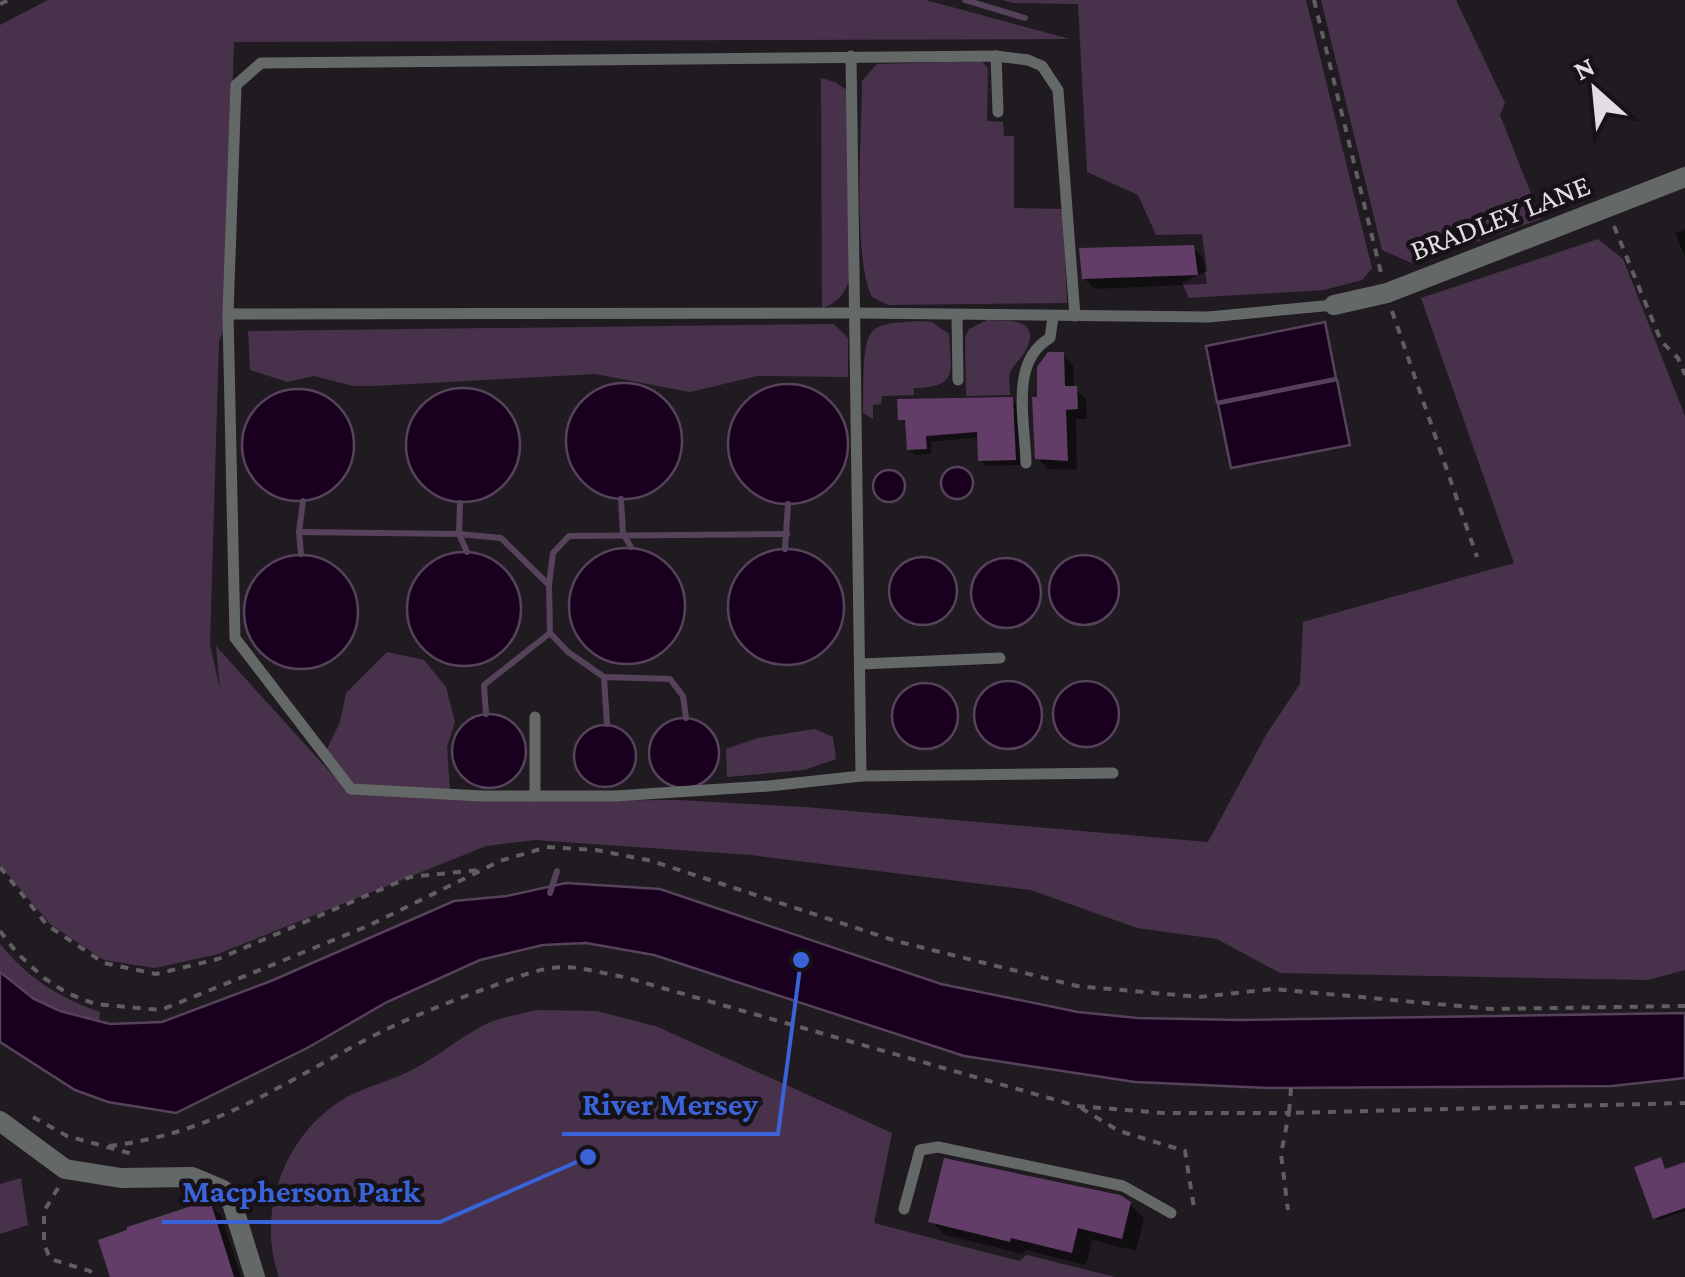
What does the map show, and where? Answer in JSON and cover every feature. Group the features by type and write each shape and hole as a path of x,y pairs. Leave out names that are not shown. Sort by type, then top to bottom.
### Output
{"street":[{"name":"BRADLEY LANE","path":"1334,305 1388,293 1685,177"},
{"path":"0,1122 65,1169 121,1178 192,1178 223,1190 232,1203 255,1277"}],"lane":[{"path":"851,56 861,776"},
{"path":"1076,316 1058,90 1042,66 1028,60 996,56 851,56 261,62 236,85 228,314 234,638 351,789 615,796 861,776 1114,773"},
{"path":"996,56 998,112"},
{"path":"228,314 857,313 1208,318 1334,305"},
{"path":"957,315 958,380"},
{"path":"1026,463 1024,370 1034,347 1050,338 1053,317"},
{"path":"862,664 1000,658"},
{"path":"535,718 535,796"},
{"path":"904,1210 920,1150 938,1147 1123,1186 1171,1213"}],"path":[{"path":"0,4 9,0"},
{"path":"1314,0 1378,263 1477,557"},
{"path":"1606,208 1661,340 1678,358 1685,375"},
{"path":"0,931 44,978 68,993 95,1004 161,1010 368,926 500,861 548,847 596,850 652,861 896,941 1077,986 1199,997 1273,990 1491,1009 1685,1006"},
{"path":"0,868 46,925 104,962 156,974 218,959 410,877 450,870 483,870"},
{"path":"22,1112 67,1136 109,1146 170,1134 270,1095 356,1045 432,1008 516,978 563,967 624,977 1077,1106 1163,1114 1685,1103"},
{"path":"1288,1210 1281,1154 1291,1088"},
{"path":"1077,1106 1120,1131 1185,1151 1194,1208"},
{"path":"65,1169 44,1212 44,1243 50,1258 90,1271 95,1277"}],"shaded area":[{"path":"48,0 926,0 1070,39 234,42 225,327 219,341 210,644 220,690 216,646 350,794 516,801 678,800 805,807 1208,842 1266,735 1300,684 1303,622 1514,563 1421,298 1598,239 1623,259 1685,416 1685,970 1648,980 1280,973 1217,939 1137,928 1031,890 751,855 535,840 486,846 218,954 155,968 104,960 50,924 0,865 0,25"},
{"path":"1002,0 1306,0 1372,268 1362,280 1324,290 1189,298 1182,283 1207,271 1202,234 1156,235 1138,195 1087,172 1078,4"},
{"path":"1321,0 1456,0 1505,103 1500,115 1541,219 1414,264 1382,250"},
{"path":"982,61 988,69 987,121 1003,122 1004,136 1014,136 1014,208 1063,209 1067,303 888,305 872,297 862,253 862,81 877,64"},
{"path":"821,78 848,91 850,279 840,297 822,308"},
{"path":"987,320 1020,323 1026,326 1030,339 1011,370 1010,395 966,396 965,338 969,329"},
{"path":"932,322 949,334 949,375 939,384 914,388 914,395 882,396 881,404 873,405 873,419 863,413 868,339 880,326"},
{"path":"1325,322 1336,378 1217,402 1206,346"},
{"path":"834,324 848,338 848,377 757,376 690,392 595,374 374,386 353,386 314,376 288,382 250,370 248,331"},
{"path":"1337,380 1350,445 1231,468 1218,404"},
{"path":"624,383 646,388 665,400 677,419 682,441 677,463 665,482 646,494 624,499 602,494 583,482 571,463 566,441 571,419 583,400 602,388"},
{"path":"788,384 811,389 830,402 843,421 848,444 843,467 830,486 811,499 788,504 765,499 746,486 733,467 728,444 733,421 746,402 765,389"},
{"path":"463,388 485,392 504,404 516,423 520,445 516,467 504,486 485,498 463,502 441,498 422,486 410,467 406,445 410,423 422,404 441,392"},
{"path":"298,389 319,393 338,405 350,424 354,445 350,466 338,485 319,497 298,501 277,497 258,485 246,466 242,445 246,424 258,405 277,393"},
{"path":"957,467 968,472 973,483 968,494 957,499 946,494 941,483 946,472"},
{"path":"889,470 900,475 905,486 900,497 889,502 878,497 873,486 878,475"},
{"path":"627,548 649,552 668,565 681,584 685,606 681,628 668,647 649,660 627,664 605,660 586,647 573,628 569,606 573,584 586,565 605,552"},
{"path":"786,549 808,554 827,566 839,585 844,607 839,629 827,648 808,660 786,665 764,660 745,648 733,629 728,607 733,585 745,566 764,554"},
{"path":"464,552 486,557 504,569 516,587 521,609 516,631 504,649 486,661 464,666 442,661 424,649 412,631 407,609 412,587 424,569 442,557"},
{"path":"301,555 323,559 342,571 354,590 358,612 354,634 342,653 323,665 301,669 279,665 260,653 248,634 244,612 248,590 260,571 279,559"},
{"path":"1084,555 1109,565 1119,590 1109,615 1084,625 1059,615 1049,590 1059,565"},
{"path":"923,557 947,567 957,591 947,615 923,625 899,615 889,591 899,567"},
{"path":"1006,558 1031,568 1041,593 1031,618 1006,628 981,618 971,593 981,568"},
{"path":"387,652 424,660 446,687 455,722 447,747 450,790 355,786 326,751 340,722 346,693"},
{"path":"1008,681 1032,691 1042,715 1032,739 1008,749 984,739 974,715 984,691"},
{"path":"1086,681 1110,690 1119,714 1110,738 1086,747 1062,738 1053,714 1062,690"},
{"path":"925,683 949,692 958,716 949,740 925,749 901,740 892,716 901,692"},
{"path":"489,714 503,716 515,725 524,737 524,765 515,777 503,786 489,788 475,786 463,777 454,765 452,751 454,737 463,725 475,716"},
{"path":"684,718 698,720 709,728 717,739 717,767 709,778 698,786 684,788 670,786 659,778 651,767 649,753 651,739 659,728 670,720"},
{"path":"605,725 627,734 636,756 627,778 605,787 583,778 574,756 583,734"},
{"path":"815,729 833,737 836,759 804,770 727,777 726,749 758,738"},
{"path":"566,883 660,889 941,984 1078,1012 1138,1018 1240,1020 1685,1013 1685,1078 1612,1086 1269,1088 1135,1082 964,1056 654,955 586,943 543,945 480,960 387,1002 309,1047 176,1113 108,1102 75,1090 0,1042 0,972 34,999 60,1011 110,1024 162,1022 271,981 454,901 507,896"},
{"path":"0,944 45,986 100,1012 99,1021 46,1004 10,982 0,972"},
{"path":"536,1010 597,1011 658,1027 892,1133 874,1223 1019,1261 1027,1255 1115,1277 279,1277 271,1226 274,1200 292,1151 307,1130 347,1097 412,1070 484,1025"},
{"path":"21,1178 28,1225 0,1234 0,1184"}],"building":[{"path":"1194,245 1198,275 1082,279 1079,248"},
{"path":"1048,352 1064,352 1065,386 1077,386 1078,409 1066,410 1068,461 1035,459 1032,397 1037,397 1037,367"},
{"path":"1013,397 1016,460 978,461 977,432 926,436 927,449 907,450 905,420 898,420 897,399"},
{"path":"1661,1157 1665,1169 1685,1162 1685,1208 1653,1219 1634,1167"},
{"path":"944,1158 1120,1195 1131,1202 1122,1239 1078,1228 1072,1253 928,1222"},
{"path":"210,1200 234,1277 110,1277 98,1240"}],"waterway":[{"path":"965,0 1025,18"},
{"path":"621,499 623,534 631,547"},
{"path":"301,554 303,501"},
{"path":"460,503 459,534 467,552"},
{"path":"785,549 788,504"},
{"path":"299,532 501,538 549,585 550,633 484,685 486,714"},
{"path":"549,584 553,553 569,536 787,534"},
{"path":"550,633 568,652 604,677 607,724"},
{"path":"604,677 670,679 683,696 686,718"},
{"path":"550,893 557,871"}],"place":[{"name":"River Mersey","path":"801,960"},
{"name":"Macpherson Park","path":"588,1157"}]}
